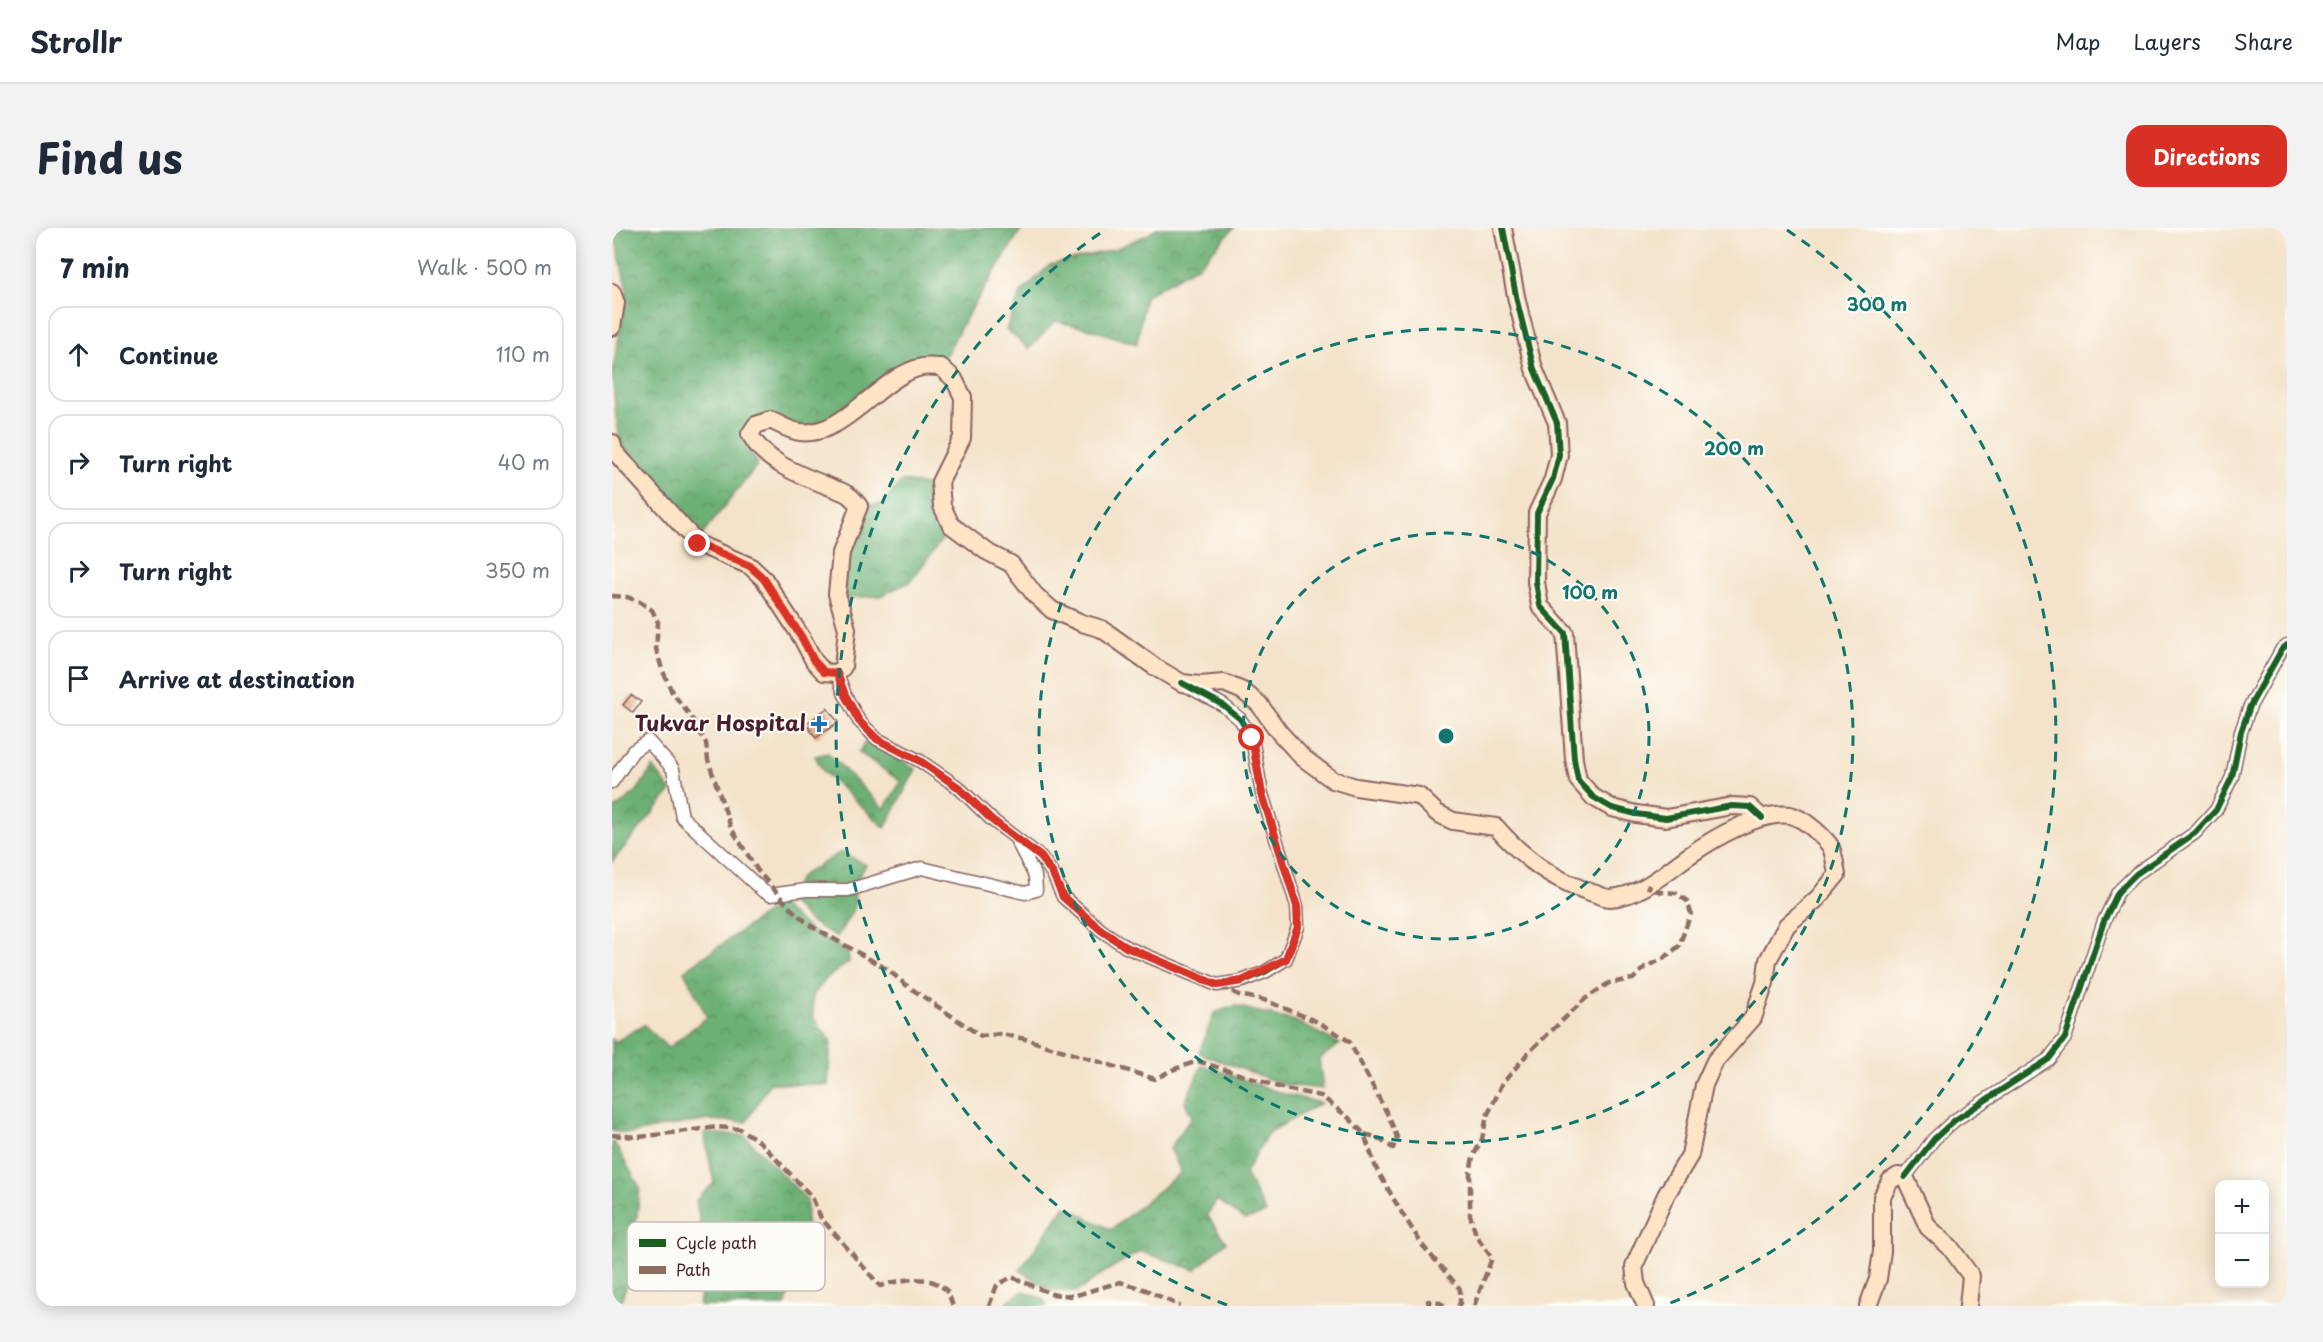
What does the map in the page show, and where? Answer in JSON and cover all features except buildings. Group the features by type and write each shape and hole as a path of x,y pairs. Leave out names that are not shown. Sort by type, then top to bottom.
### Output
{"main road":[{"path":"1503,228 1517,301 1534,369 1557,423 1559,455 1553,478 1537,513 1536,582 1540,606 1565,633 1574,759 1578,780 1593,797 1612,808 1636,814 1666,818 1732,806 1750,807 1762,818"},
{"path":"612,292 616,303 612,327"},
{"path":"613,450 698,544 750,566 764,579 814,661 824,672 837,673 843,668 847,629 837,594 841,553 859,506 850,494 829,487 777,462 756,446 750,434 756,425 770,420 800,432 820,431 838,422 904,374 922,367 941,367 954,379 963,397 962,438 940,482 942,506 951,525 986,551 1011,564 1035,595 1052,610 1102,629 1155,668 1182,683 1200,685 1224,683 1243,691 1259,704 1279,732 1302,757 1333,780 1356,787 1419,796 1437,813 1454,821 1496,827 1512,845 1551,874 1575,888 1608,898 1630,894 1656,881 1690,855 1723,835 1762,818 1791,815 1806,822 1832,845 1837,875 1818,898 1787,925 1768,960 1765,983 1753,1018 1715,1061 1704,1085 1690,1155 1666,1195 1634,1266 1636,1283 1646,1306"},
{"path":"1868,1306 1878,1279 1882,1251 1882,1197 1890,1181 1898,1176 1905,1177 1928,1227 1950,1247 1971,1276 1968,1306"}],"street":[{"path":"1905,1177 1934,1139 1955,1120 2049,1059 2059,1048 2065,1038 2104,921 2118,892 2136,874 2195,833 2216,810 2232,777 2241,732 2250,706 2282,649 2287,645"},
{"path":"837,673 845,695 859,721 877,739 920,761 958,787 1016,840 1041,857 1053,874 1063,897 1118,942 1153,960 1217,985 1242,981 1286,959 1298,927 1297,906 1262,794 1252,738 1240,719 1222,705 1182,683"},
{"path":"612,782 633,751 648,741 673,769 682,817 770,895 806,890 848,890 922,868 989,882 1025,893 1035,890 1035,876 1016,840"}],"green space":[{"path":"613,228 1022,228 961,326 946,356 922,361 831,419 812,426 750,428 747,448 758,464 702,535 673,510 638,469 621,443 612,375 627,291"},
{"path":"1156,228 1234,228 1199,265 1145,296 1137,344 1087,328 1055,321 1029,349 1006,329 1021,293 1050,265 1115,249 1149,234"},
{"path":"902,481 932,486 931,503 947,533 910,582 880,596 844,598 846,558 862,506 883,504"},
{"path":"866,740 916,769 885,828 823,771 815,756 828,753 884,809 901,782 859,752"},
{"path":"653,767 671,791 612,862 612,811 637,791"},
{"path":"841,852 866,865 854,884 795,886 801,876"},
{"path":"855,894 854,908 837,937 810,922 784,896"},
{"path":"779,904 810,930 848,952 849,962 827,978 813,995 813,1017 831,1041 828,1085 770,1083 746,1122 709,1120 631,1134 612,1131 612,1039 615,1042 644,1025 668,1048 707,1017 684,971"},
{"path":"1235,1006 1295,1021 1340,1044 1319,1059 1323,1089 1285,1085 1199,1053 1214,1013"},
{"path":"1202,1065 1284,1094 1321,1103 1268,1133 1245,1173 1266,1213 1245,1220 1217,1200 1207,1215 1226,1242 1195,1270 1140,1251 1077,1292 1050,1290 1020,1270 1065,1206 1111,1230 1181,1172 1170,1148 1192,1117 1185,1102"},
{"path":"704,1133 744,1135 807,1200 806,1222 699,1222 696,1200 714,1183"},
{"path":"612,1142 614,1142 640,1188 636,1222 627,1222 627,1285 619,1306 612,1306"},
{"path":"701,1291 790,1291 785,1306 699,1306"},
{"path":"1023,1291 1044,1299 1047,1306 1006,1306 1008,1301"}],"marked path":[{"path":"612,596 627,597 652,610 658,622 656,649 662,669 672,692 691,717 706,743 708,760 731,828 758,871 790,908 811,926 887,969 906,985 981,1036 1001,1034 1025,1039 1155,1079 1198,1061 1285,1089 1321,1096 1349,1118 1364,1134"},
{"path":"1474,1306 1492,1258 1476,1235 1470,1215 1470,1173 1487,1116 1503,1083 1528,1053 1585,999 1609,983 1633,979 1645,967 1663,959 1679,946 1691,913 1687,901 1676,893 1660,892 1646,886"},
{"path":"1220,986 1239,995 1264,1000 1318,1022 1349,1041 1397,1137 1393,1148 1376,1137 1364,1134 1376,1168 1423,1246 1460,1289 1458,1306"},
{"path":"612,1135 639,1137 717,1127 740,1129 759,1141 812,1197 824,1222"},
{"path":"825,1223 880,1286 913,1279 930,1281 945,1289 953,1306"},
{"path":"989,1306 997,1285 1012,1277 1052,1294 1073,1296 1120,1282 1146,1290 1180,1306"},
{"path":"1429,1306 1428,1301 1445,1306"}],"cycle path":[{"path":"1503,228 1517,301 1534,369 1557,423 1559,455 1553,479 1537,513 1536,582 1540,606 1565,633 1574,759 1578,780 1593,797 1612,808 1636,814 1666,818 1732,806 1750,807 1762,818"},
{"path":"1905,1177 1934,1139 1955,1120 2049,1059 2065,1038 2104,921 2118,892 2136,874 2195,833 2216,810 2232,777 2241,732 2250,706 2282,649 2287,645"},
{"path":"837,673 845,695 859,721 877,739 920,761 958,787 992,820 1041,857 1053,874 1063,897 1101,930 1126,947 1217,985 1242,981 1265,972 1286,959 1298,927 1297,906 1262,794 1252,738 1240,719 1223,705 1182,683"}],"place":[{"name":"Tukvar Hospital","path":"819,724"}],"route":[{"path":"698,544 750,566 764,579 814,661 824,672 837,673 845,695 859,721 877,739 920,761 958,787 992,820 1041,857 1053,874 1063,897 1101,930 1126,947 1153,960 1217,985 1242,981 1265,972 1286,959 1298,927 1297,906 1262,794 1252,738"}]}
